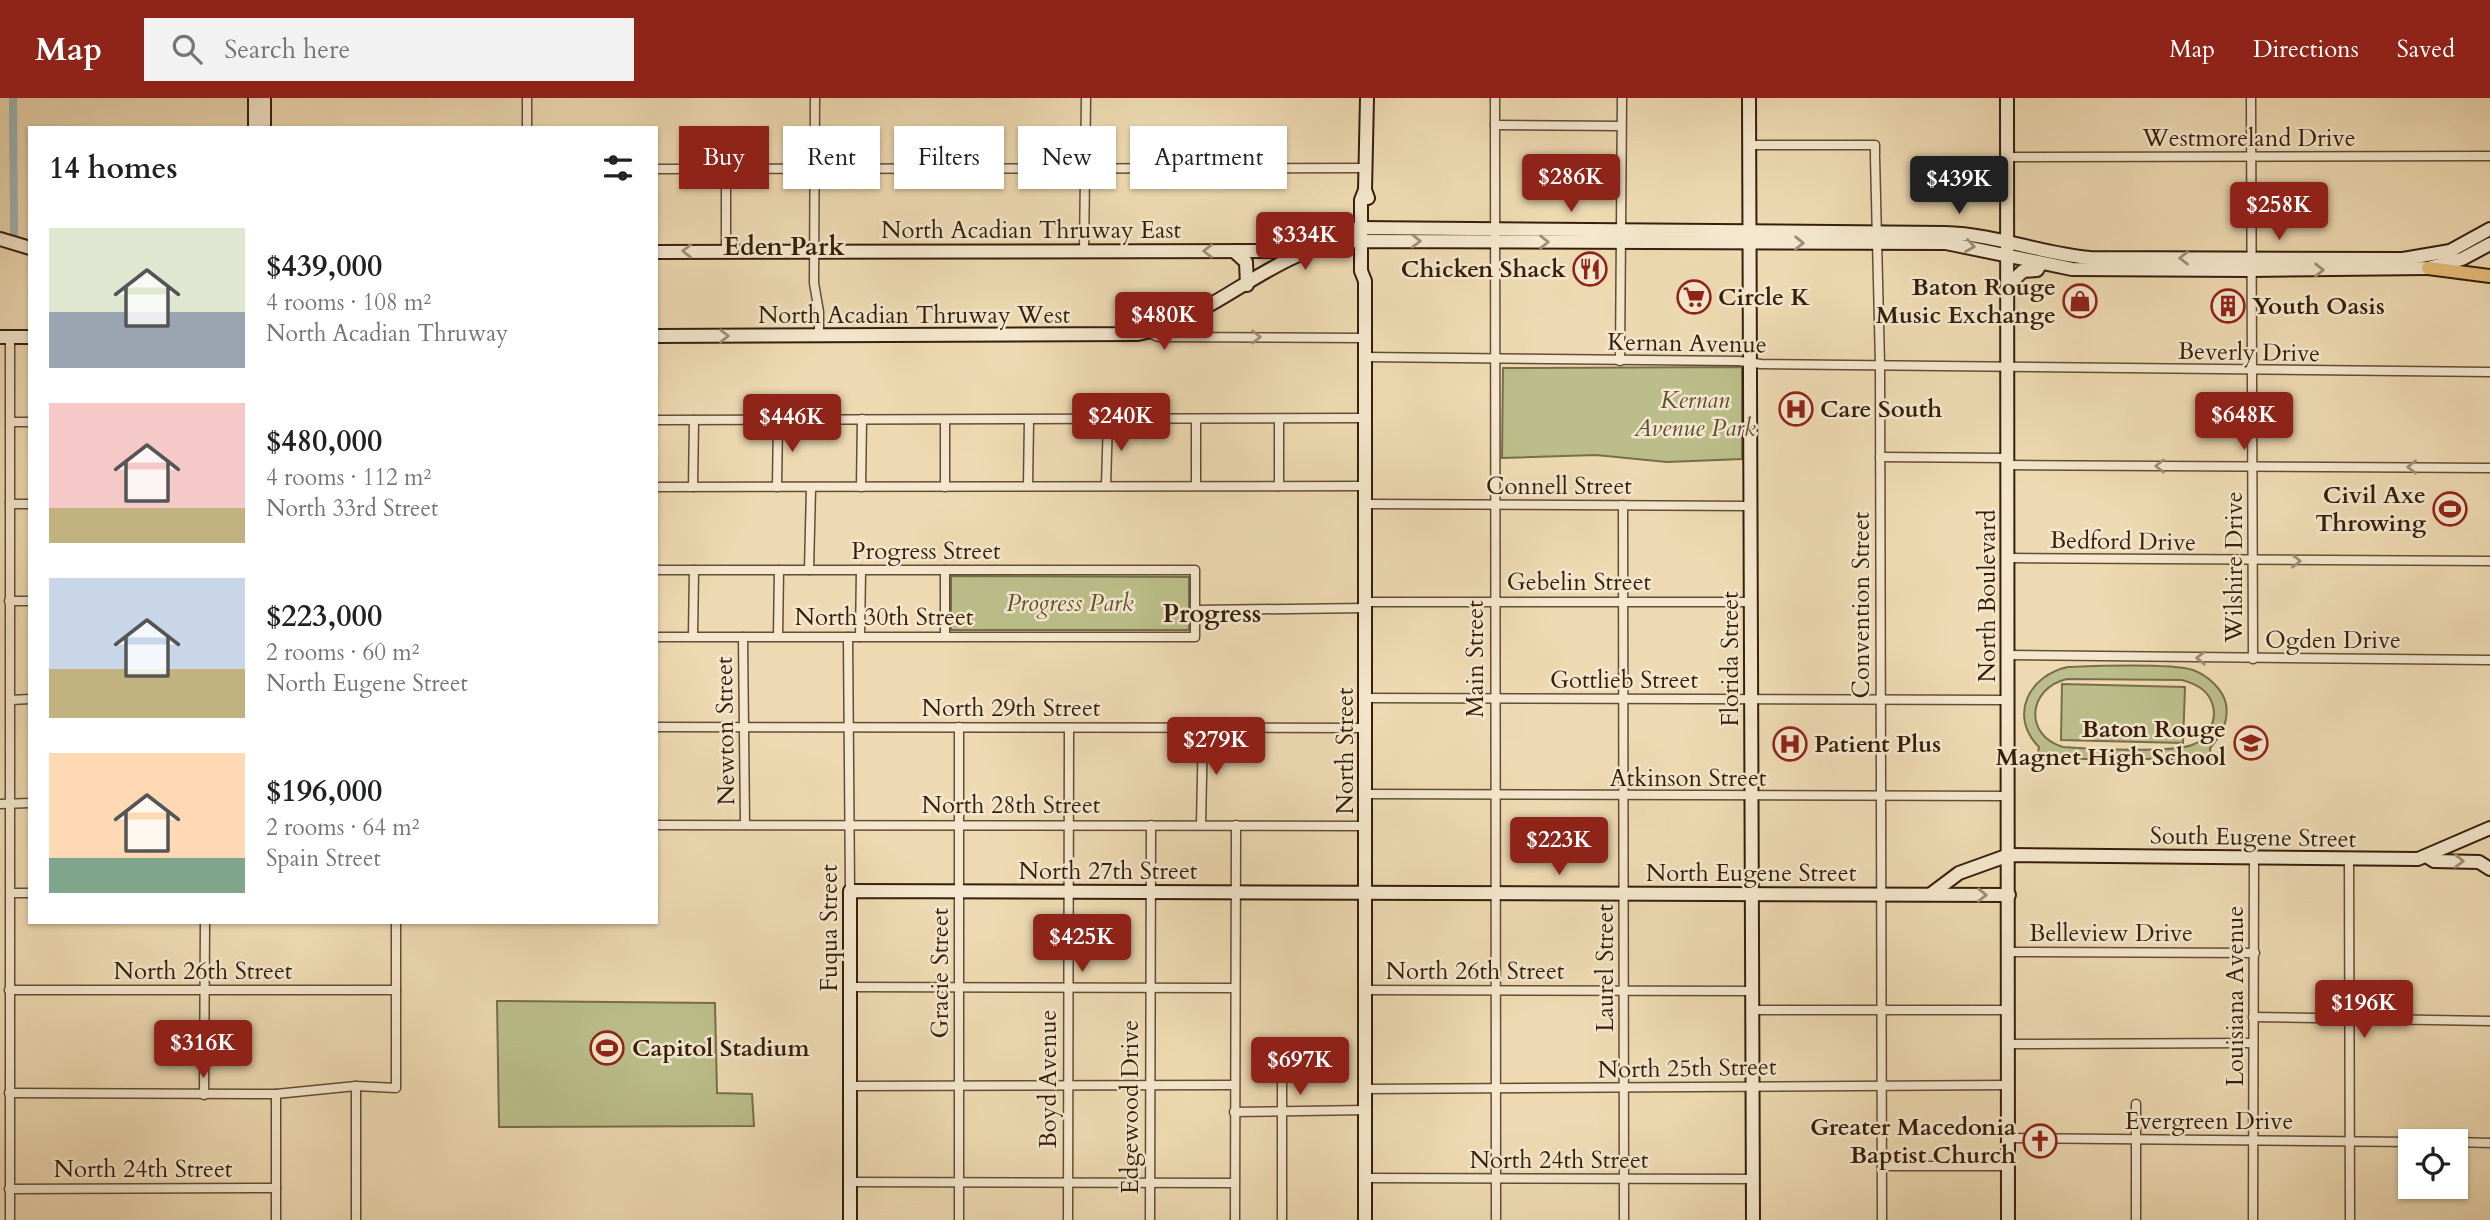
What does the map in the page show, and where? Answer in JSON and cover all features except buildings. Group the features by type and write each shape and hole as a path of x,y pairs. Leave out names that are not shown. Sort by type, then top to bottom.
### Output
{"main road":[{"path":"2428,268 2438,272 2481,272 2490,276"}],"street":[{"path":"255,98 255,126"},
{"path":"264,98 264,126"},
{"path":"527,98 527,126"},
{"path":"816,98 816,126"},
{"path":"1086,98 1086,126"},
{"name":"North Street","path":"1364,281 1369,271 1361,200 1365,190 1367,98"},
{"name":"Main Street","path":"1495,98 1496,1220"},
{"path":"1620,360 1622,98"},
{"name":"Florida Street","path":"1749,98 1752,1220"},
{"name":"North Boulevard","path":"2007,98 2008,1220"},
{"name":"Wilshire Drive","path":"2251,98 2253,659"},
{"path":"1494,125 1621,126"},
{"name":"Convention Street","path":"1750,145 1875,152 1880,364 1882,1220"},
{"name":"Westmoreland Drive","path":"2007,157 2490,156"},
{"path":"1116,167 1366,168"},
{"path":"880,169 1018,168"},
{"path":"658,169 679,169"},
{"path":"726,189 726,251"},
{"path":"816,189 815,251 819,336"},
{"path":"1084,251 1085,189"},
{"path":"1980,235 1995,228 2007,207"},
{"path":"1878,237 1959,245 2072,269 2421,258 2458,248 2490,229"},
{"name":"North Acadian Thruway East","path":"658,251 1234,251 1286,249 1325,234 1365,234"},
{"path":"1365,234 1750,237 1980,235 2062,255 2090,258 2428,268 2462,259 2490,244"},
{"name":"North Street","path":"1365,234 1361,260 1364,281 1366,486 1366,1220"},
{"name":"North Acadian Thruway West","path":"658,336 1112,335 1147,332 1176,323 1297,257 1365,234"},
{"path":"0,239 28,247"},
{"path":"1339,243 1355,249 1361,260"},
{"path":"1234,251 1246,262 1247,285"},
{"path":"2007,286 2019,273 2037,270 2041,263"},
{"path":"1147,332 1158,337 1365,338"},
{"path":"9,1220 9,1093 5,1017 9,990 12,893 9,601 4,589 10,504 11,422 5,337 28,337"},
{"name":"Kernan Avenue","path":"1365,357 2008,368"},
{"name":"Beverly Drive","path":"2008,368 2490,372"},
{"path":"658,420 1365,418"},
{"path":"860,487 862,419"},
{"path":"693,487 694,420"},
{"path":"777,487 778,420"},
{"path":"945,420 945,487"},
{"path":"1028,486 1029,420"},
{"path":"1106,485 1108,420"},
{"path":"1196,420 1196,485"},
{"path":"1279,420 1279,486"},
{"path":"11,422 28,422"},
{"path":"1880,457 2253,467 2490,468"},
{"path":"658,487 1366,486"},
{"path":"809,570 811,488"},
{"path":"10,504 28,504"},
{"name":"Connell Street","path":"1366,504 1751,506"},
{"name":"Laurel Street","path":"1623,505 1624,1220"},
{"name":"Bedford Drive","path":"2008,558 2490,561"},
{"name":"Progress Street","path":"658,570 1195,570 1196,610"},
{"path":"693,636 695,570"},
{"path":"778,636 779,570"},
{"path":"860,637 861,570"},
{"path":"945,570 945,636"},
{"path":"9,601 28,601"},
{"name":"Gebelin Street","path":"1366,605 1751,602"},
{"path":"1196,610 1366,605"},
{"name":"North 30th Street","path":"658,637 1195,637 1196,610"},
{"name":"Newton Street","path":"743,637 745,825"},
{"name":"Fuqua Street","path":"848,637 850,1220"},
{"name":"Ogden Drive","path":"2008,655 2490,660"},
{"name":"Gottlieb Street","path":"1366,698 2008,700"},
{"path":"10,700 28,699"},
{"name":"North 29th Street","path":"658,727 1366,728"},
{"name":"Gracie Street","path":"959,1220 960,727"},
{"name":"Boyd Avenue","path":"1068,1220 1069,728"},
{"path":"1200,825 1203,729"},
{"name":"Atkinson Street","path":"1366,794 1752,798 2009,796"},
{"path":"0,804 28,803"},
{"name":"North 28th Street","path":"658,825 1366,826"},
{"name":"Edgewood Drive","path":"1150,1220 1151,825"},
{"path":"1235,1220 1236,825"},
{"name":"South Eugene Street","path":"2009,855 2254,856 2349,860 2428,857 2490,828"},
{"path":"1931,894 1959,873 2009,855"},
{"name":"Louisiana Avenue","path":"2253,1220 2254,856"},
{"path":"2428,857 2434,861 2479,862 2490,869"},
{"path":"2349,860 2350,1220"},
{"name":"North 27th Street","path":"850,891 1366,893"},
{"path":"12,893 28,893"},
{"name":"North Eugene Street","path":"1366,893 2009,895"},
{"path":"204,1095 205,924"},
{"path":"9,1093 204,1095 276,1094 356,1086 396,1088 396,924"},
{"name":"Belleview Drive","path":"2008,952 2255,953"},
{"path":"850,988 1235,988"},
{"name":"North 26th Street","path":"9,990 396,990"},
{"name":"North 26th Street","path":"1366,990 1752,991"},
{"path":"1752,1010 2008,1010"},
{"path":"2253,1017 2490,1021"},
{"path":"2008,1044 2253,1043"},
{"path":"1282,1044 1282,1220"},
{"name":"North 25th Street","path":"1366,1089 2008,1084"},
{"path":"850,1086 1234,1085"},
{"path":"356,1086 356,1220"},
{"path":"276,1094 276,1220"},
{"path":"2136,1104 2137,1220"},
{"path":"1234,1112 1365,1110"},
{"name":"Evergreen Drive","path":"2008,1138 2398,1142"},
{"path":"2468,1142 2490,1143"},
{"path":"1882,1166 2008,1166"},
{"name":"North 24th Street","path":"1366,1178 1753,1179"},
{"path":"850,1182 1234,1183"},
{"name":"North 24th Street","path":"9,1189 276,1188"}],"green space":[{"name":"Kernan Avenue Park","path":"1742,367 1742,459 1667,462 1596,455 1502,458 1503,368"},
{"name":"Progress Park","path":"951,576 1189,577 1189,630 951,630"},
{"path":"2168,666 2198,672 2218,688 2227,710 2221,733 2210,748 2211,759 2037,759 2039,747 2025,723 2024,710 2027,698 2034,688 2054,671 2068,667","holes":["2067,679 2182,680 2201,688 2208,696 2214,712 2210,730 2192,745 2149,750 2063,747 2050,741 2041,733 2036,723 2035,712 2044,692"]},
{"path":"2062,684 2185,687 2183,743 2061,740"},
{"name":"Capitol Stadium","path":"497,1001 715,1003 717,1093 752,1094 754,1126 499,1127"}],"waterway":[{"path":"13,98 14,234"}],"place":[{"name":"Chicken Shack","path":"1590,269"},
{"name":"Circle K","path":"1694,297"},
{"name":"Baton Rouge Music Exchange","path":"2080,301"},
{"name":"Youth Oasis","path":"2228,306"},
{"name":"Care South","path":"1796,409"},
{"name":"Civil Axe Throwing","path":"2450,509"},
{"name":"Baton Rouge Magnet High School","path":"2251,743"},
{"name":"Patient Plus","path":"1790,744"},
{"name":"Capitol Stadium","path":"607,1048"},
{"name":"Greater Macedonia Baptist Church","path":"2040,1141"}],"district":[{"name":"Eden Park","path":"784,246"},
{"name":"Progress","path":"1212,613"}]}
